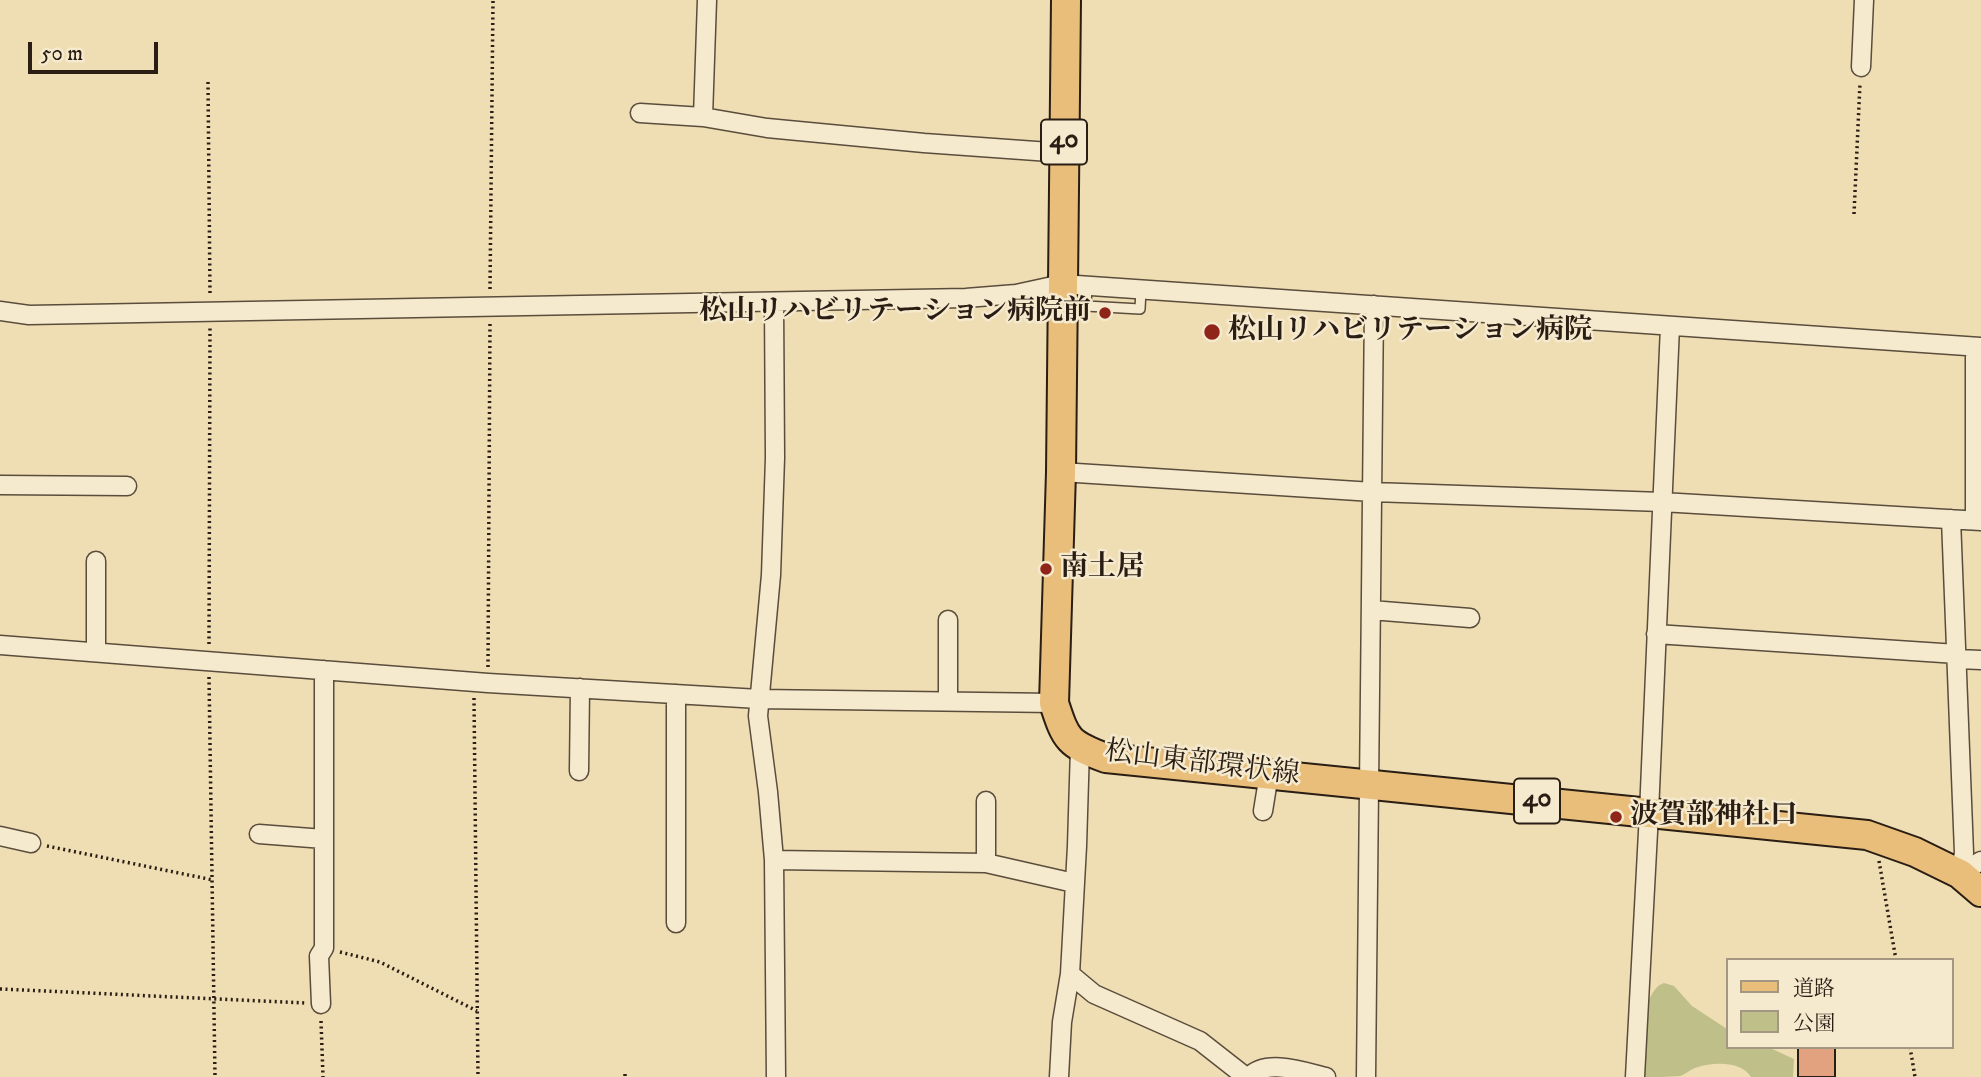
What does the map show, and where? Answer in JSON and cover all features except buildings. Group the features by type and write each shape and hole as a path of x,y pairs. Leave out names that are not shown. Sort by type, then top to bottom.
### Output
{"main road":[{"name":"松山東部環状線","path":"1066,0 1064,153 1074,285 1061,472 1054,703 1064,734 1080,748 1106,758 1867,835 1974,876"}],"street":[{"path":"703,117 707,0"},
{"path":"1861,67 1864,0"},
{"path":"640,113 703,117 767,128 1064,153"},
{"path":"0,311 29,315 774,303 966,298 1074,285 1978,347 1978,520 1662,502 1373,492 1061,472"},
{"path":"774,303 775,458 772,562 758,716 774,860 776,1077"},
{"path":"1366,1077 1374,305"},
{"path":"1635,1077 1670,326"},
{"path":"0,485 127,486"},
{"path":"1951,519 1964,853 1974,876"},
{"path":"96,561 96,652"},
{"path":"1371,610 1470,618"},
{"path":"948,620 948,701"},
{"path":"1656,634 1981,660"},
{"path":"0,645 481,682 759,699 1054,703"},
{"path":"321,1004 318,956 324,948 324,670"},
{"path":"579,771 580,688"},
{"path":"676,694 676,923"},
{"path":"1059,1077 1062,1021 1070,974 1080,748"},
{"path":"1263,811 1269,774"},
{"path":"986,801 986,863"},
{"path":"259,834 324,839"},
{"path":"0,836 31,843"},
{"path":"774,860 986,863 1074,883"},
{"path":"1070,974 1094,994 1200,1041 1248,1077 1266,1068 1287,1069 1326,1077"}],"path":[{"path":"478,1077 481,682 490,306 493,0"},
{"path":"1854,214 1861,67"},
{"path":"208,82 209,661 215,1077"},
{"path":"1875,838 1896,958"},
{"path":"31,843 213,880"},
{"path":"324,948 380,962 477,1011"},
{"path":"0,989 321,1004 323,1077"},
{"path":"1910,1049 1915,1077"}],"green space":[{"path":"1664,983 1674,986 1692,1006 1726,1028 1726,1049 1772,1049 1794,1059 1793,1077 1751,1077 1746,1071 1733,1065 1709,1064 1680,1076 1641,1077 1646,1010 1656,988"}],"place":[{"name":"松山リハビリテーション病院前","path":"1105,313"},
{"name":"松山リハビリテーション病院","path":"1212,332"},
{"name":"南土居","path":"1046,569"},
{"name":"波賀部神社口","path":"1616,817"}]}
